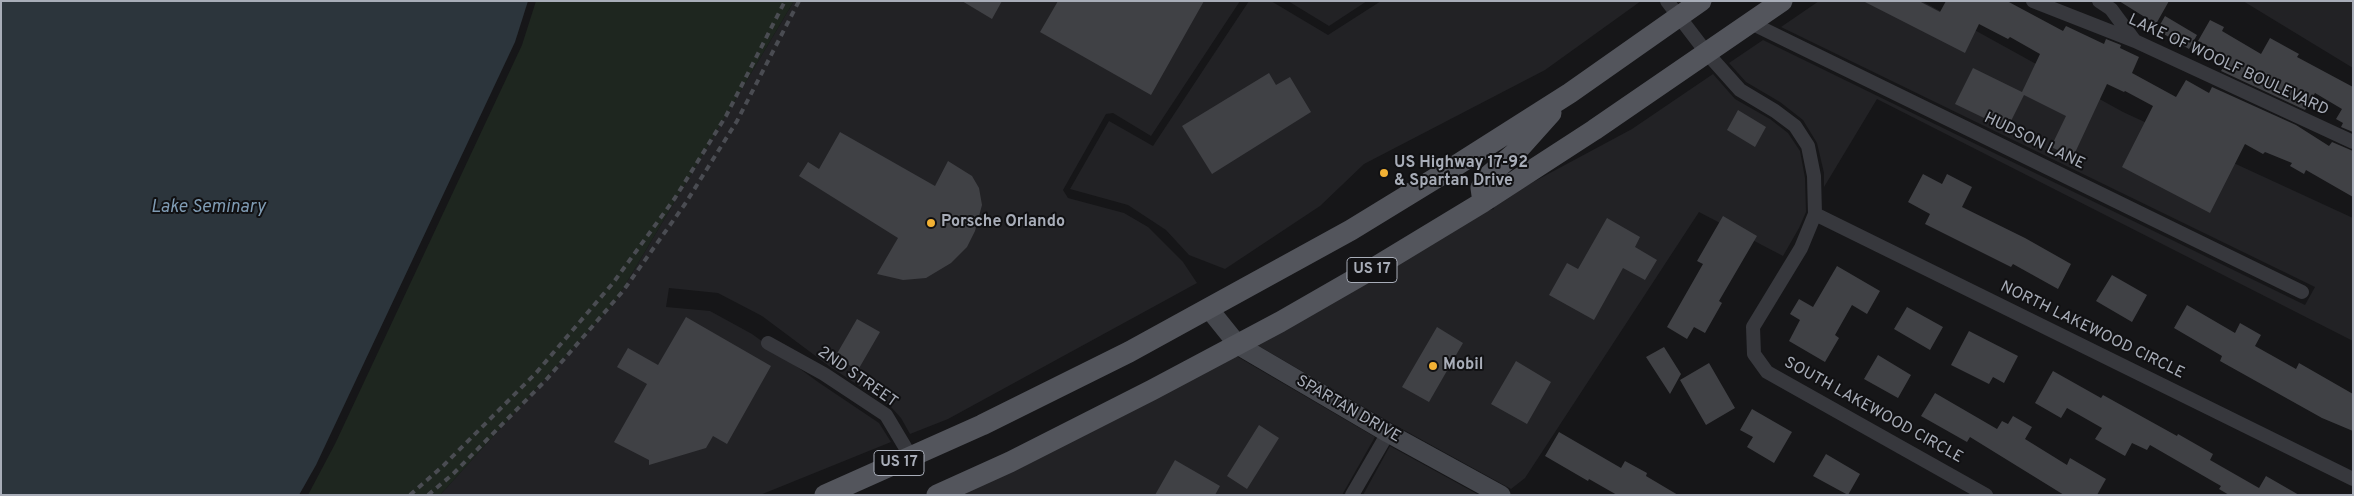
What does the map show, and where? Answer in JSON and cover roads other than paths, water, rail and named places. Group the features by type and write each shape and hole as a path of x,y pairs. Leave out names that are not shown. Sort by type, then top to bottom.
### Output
{"main road":[{"name":"US 17","path":"825,495 911,457 1096,368 1209,309 1351,230 1570,93 1674,9 1701,1"},
{"name":"US 17","path":"938,495 1080,428 1238,345 1382,264 1484,202 1594,130 1782,1"},
{"path":"1484,202 1481,188 1486,178 1517,151 1570,93"}],"street":[{"name":"LAKE OF WOOLF BOULEVARD","path":"2033,1 2135,41 2353,142"},
{"path":"2099,1 2111,10 2135,41"},
{"path":"1674,9 1706,52 1740,90 1775,111 1795,126 1808,146 1814,176 1815,214"},
{"name":"HUDSON LANE","path":"1751,23 2302,292"},
{"name":"NORTH LAKEWOOD CIRCLE","path":"1815,214 2353,479"},
{"name":"SOUTH LAKEWOOD CIRCLE","path":"1815,214 1801,248 1753,327 1754,354 1767,372 1986,495"},
{"name":"SPARTAN DRIVE","path":"1209,309 1238,345 1388,433 1501,495"},
{"name":"2ND STREET","path":"768,344 824,374 886,416 911,457"},
{"path":"1352,495 1388,433"}],"water":[{"name":"Lake Seminary","path":"1,1 528,1 515,42 316,465 299,495 1,495"}],"railway":[{"path":"410,495 444,465 536,373 613,283 675,198 726,116 785,1"},
{"path":"428,495 453,474 546,380 623,291 685,204 737,121 799,1"}],"place":[{"name":"US Highway 17-92 & Spartan Drive","path":"1384,173"},
{"name":"Porsche Orlando","path":"931,223"},
{"name":"Mobil","path":"1433,366"}]}
